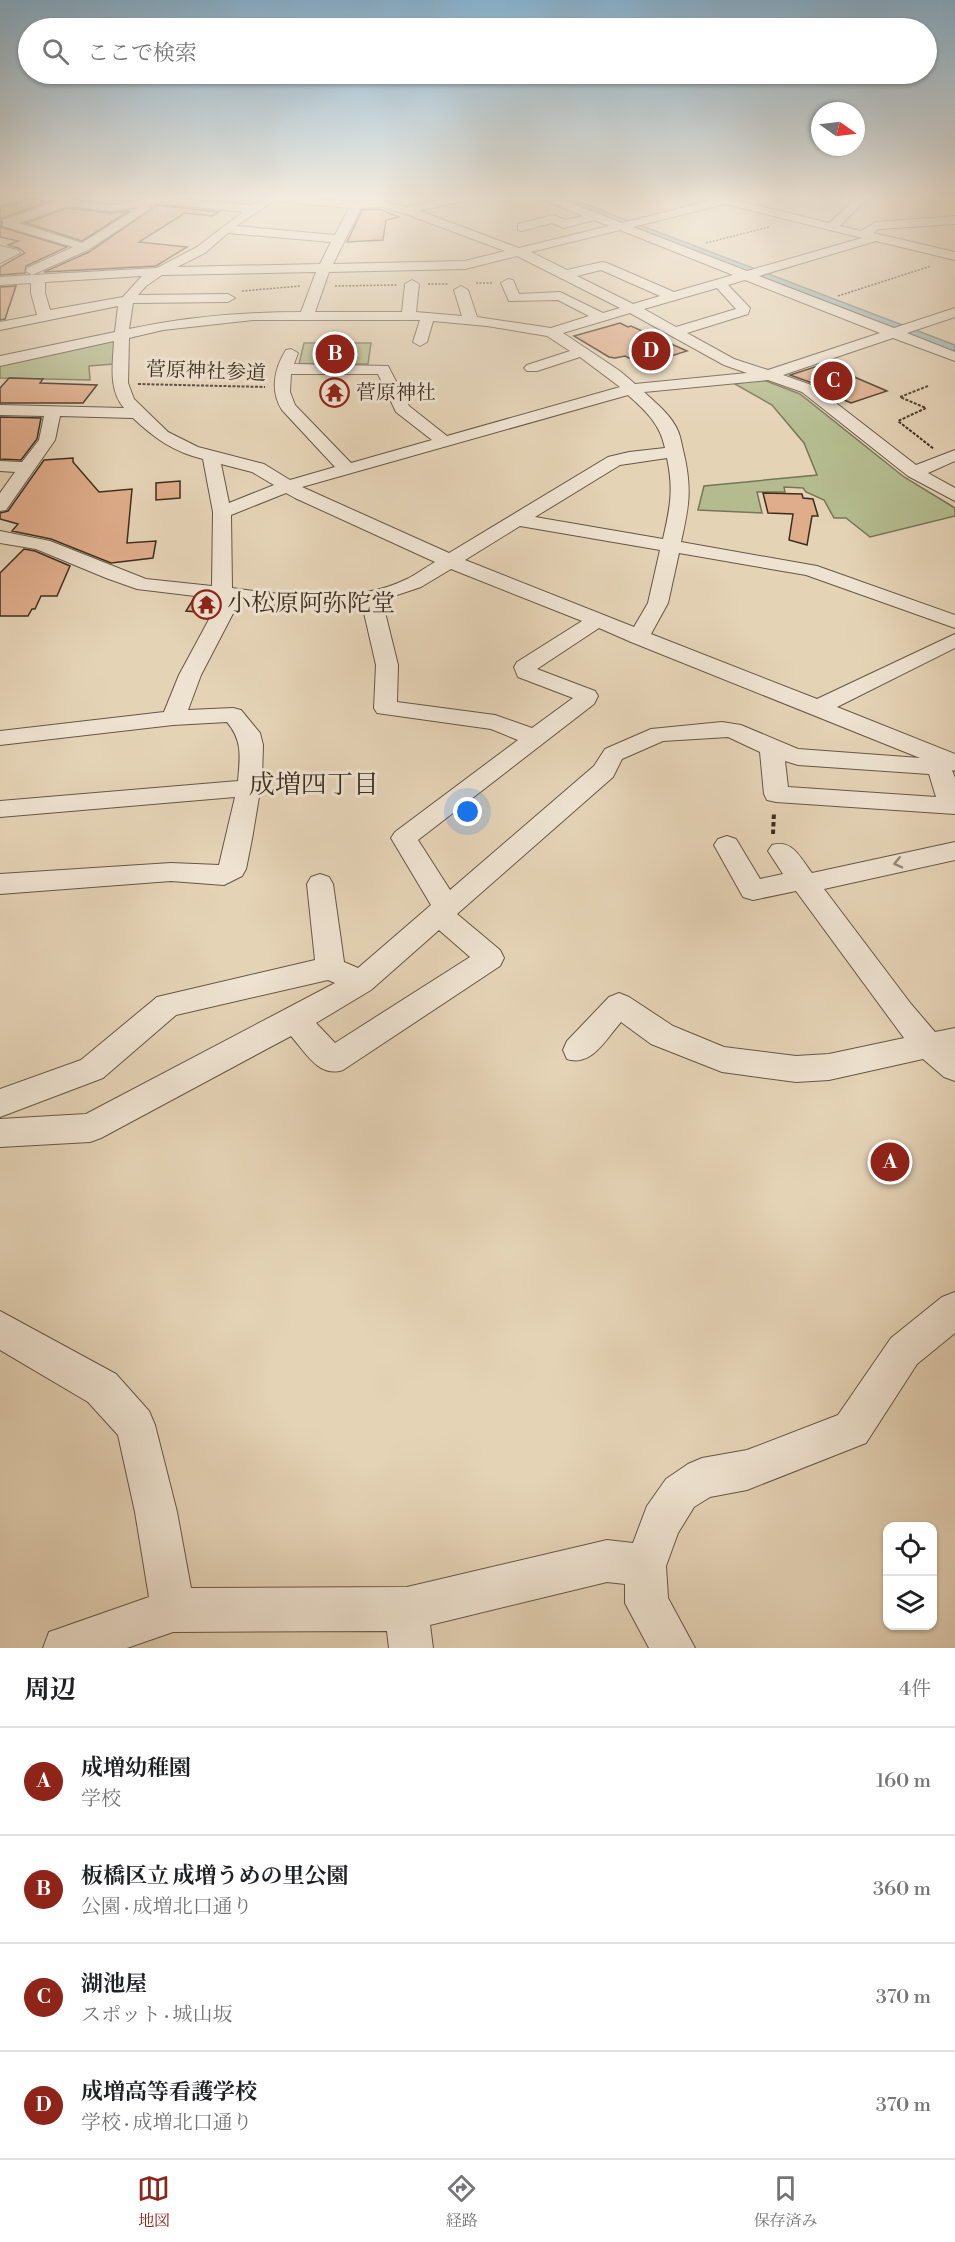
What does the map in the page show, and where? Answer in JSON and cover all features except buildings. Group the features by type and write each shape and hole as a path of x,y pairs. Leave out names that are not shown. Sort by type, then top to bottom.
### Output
{"street":[{"path":"4,280 20,275"},
{"path":"4,280 91,275"},
{"path":"152,275 141,283 124,308 120,383 126,400 162,436 192,451 258,468 287,486 450,561 818,708 946,763"},
{"path":"307,314 321,275"},
{"path":"564,275 631,308 729,362 808,389 914,472 955,496"},
{"path":"623,275 672,296"},
{"path":"0,361 122,333 223,318 307,314 409,315 551,332 746,275 955,357"},
{"path":"775,275 955,343"},
{"path":"0,326 45,318 38,292 38,278"},
{"path":"508,283 514,298 561,296 601,317"},
{"path":"675,332 743,311 743,308 719,283"},
{"path":"409,315 412,284"},
{"path":"461,290 471,321"},
{"path":"44,315 128,300 228,298"},
{"path":"222,512 287,486 631,389 770,376 955,312"},
{"path":"363,335 370,314"},
{"path":"420,342 428,316"},
{"path":"551,332 615,374 657,413 670,431 681,480 681,502 658,603 639,637"},
{"path":"532,368 581,352"},
{"path":"347,469 288,406 280,384 289,361 383,369 402,409 445,442"},
{"path":"0,410 137,413"},
{"path":"0,506 47,440 53,411"},
{"path":"0,537 48,546 135,582 153,587 311,602 344,602 393,593 414,583 615,461 628,457 675,452"},
{"path":"173,718 227,594 222,512 211,456"},
{"path":"914,472 951,457"},
{"path":"0,466 27,468"},
{"path":"517,520 810,570 955,622"},
{"path":"371,598 387,665 385,708 495,722 535,738"},
{"path":"295,1020 333,1060 490,958 442,910 404,838 586,699 587,696 526,672 525,667 598,620"},
{"path":"818,708 955,640"},
{"path":"0,738 173,718 232,715 249,733 252,753 233,869 224,875 171,872 0,884"},
{"path":"0,1133 90,1128 295,1020 361,981 604,771 613,754 659,734 733,730 772,748 806,758 946,763"},
{"path":"772,748 776,796 952,806 946,763"},
{"path":"0,809 248,788"},
{"path":"727,845 753,890 794,881 804,884 955,850"},
{"path":"781,851 804,884 941,1043 955,1068"},
{"path":"320,884 330,968"},
{"path":"0,1103 92,1069 167,1005 330,968 361,981"},
{"path":"578,1050 619,1005 662,1035 722,1059 796,1069 829,1067 941,1043"},
{"path":"673,1648 647,1603 645,1566 662,1521 680,1493 702,1478 747,1470 852,1429 904,1351 955,1310"},
{"path":"0,1329 102,1388 135,1425 154,1501 173,1610"},
{"path":"65,1648 173,1610 409,1629 607,1561 645,1566"}],"path":[{"path":"834,297 903,275"},
{"name":"菅原神社参道","path":"131,384 281,388"},
{"path":"928,386 900,397 927,408 898,421 951,457"},
{"path":"776,796 771,832 781,851"}],"green space":[{"path":"106,340 116,342 114,364 89,366 90,380 0,378 0,364"},
{"path":"304,343 371,343 368,364 299,364"},
{"path":"761,379 800,394 904,477 955,508 955,516 870,537 846,518 834,518 824,500 806,492 803,488 784,487 785,492 757,492 762,513 698,510 704,486 817,475 804,443 772,405 735,384"}],"water":[{"path":"749,275 771,275 955,345 955,355"}],"place":[{"name":"成増高等看護学校","path":"651,351"},
{"name":"板橋区立 成増うめの里公園","path":"335,354"},
{"name":"湖池屋","path":"833,381"},
{"name":"菅原神社","path":"335,393"},
{"name":"小松原阿弥陀堂","path":"206,604"},
{"name":"成増幼稚園","path":"890,1162"}],"district":[{"name":"成増四丁目","path":"314,785"}]}
